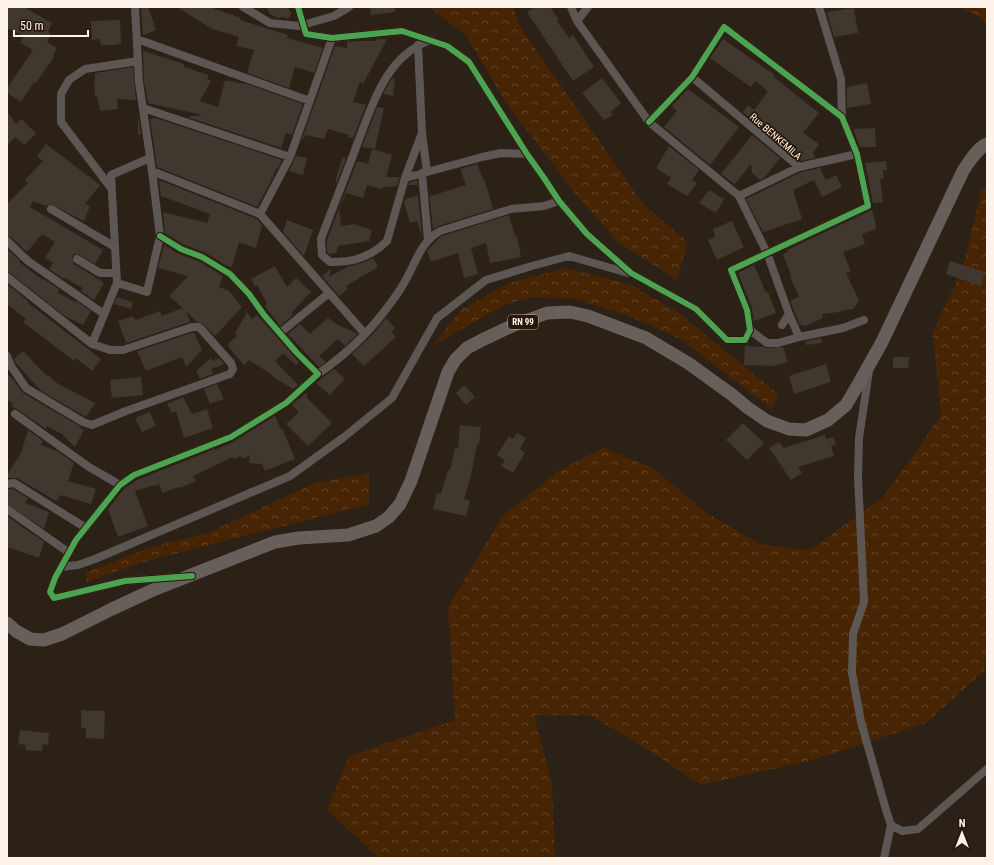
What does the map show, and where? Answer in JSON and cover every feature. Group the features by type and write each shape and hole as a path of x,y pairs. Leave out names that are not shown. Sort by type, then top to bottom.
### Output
{"main road":[{"name":"RN 99","path":"7,623 16,631 30,639 44,640 62,634 147,593 275,542 299,538 348,534 376,526 389,517 400,504 411,481 448,372 455,360 467,348 482,340 512,326 547,313 570,312 588,316 646,338 688,363 767,421 789,429 806,430 828,420 846,405 870,364 882,342 963,171 972,158 987,144"}],"street":[{"path":"117,283 147,292 160,236 139,82 135,7"},
{"path":"243,7 270,23 299,26 334,16 349,7"},
{"path":"298,7 306,34 332,38 402,31 447,46 469,62 527,154 559,201 587,234 630,273"},
{"path":"571,7 577,21 649,122 739,196 768,253 789,314 799,337"},
{"path":"577,21 588,7"},
{"path":"61,567 78,565 95,559 290,476 344,437 392,398 437,318 486,280 570,256 630,273 696,309 727,340 745,340 750,330 747,310 731,270 868,206 857,154 842,117 841,79 819,7"},
{"path":"649,122 692,76 724,27 842,117"},
{"path":"260,214 290,157 332,38"},
{"path":"137,39 310,101"},
{"path":"422,133 405,178 387,242 379,249 361,259 340,263 330,262 322,255 321,239 371,106 393,68 418,45 431,40"},
{"path":"418,45 428,240"},
{"path":"112,188 61,122 61,94 69,80 85,69 138,61"},
{"name":"Rue BENKEMILA","path":"692,76 798,167 739,196"},
{"path":"142,108 290,157"},
{"path":"405,178 501,153 527,154"},
{"path":"798,167 857,154"},
{"path":"92,344 117,283 111,175 150,158"},
{"path":"152,171 260,214 365,334"},
{"path":"192,576 125,581 54,598 50,592 68,552 120,485 134,476 231,437 286,403 318,374 343,357 365,334 404,284 432,235 440,231 511,209 544,206 559,201"},
{"path":"51,209 115,247"},
{"path":"160,236 182,249 202,257 230,274 249,294 280,334 318,374"},
{"path":"7,241 28,261 104,314"},
{"path":"77,259 100,273 116,273"},
{"path":"7,277 92,344 104,349 123,350 192,327 198,327 231,363 233,369 228,375 92,424 83,422 26,388 11,366 7,356"},
{"path":"280,334 329,293"},
{"path":"782,325 789,314"},
{"path":"750,330 767,343 778,343 843,328 864,320"},
{"path":"870,364 859,438 858,477 864,602 854,634 852,673 861,722 891,825 884,858"},
{"path":"15,414 89,467 120,485"},
{"path":"7,484 14,483 86,528"},
{"path":"7,509 68,552"},
{"path":"891,825 902,831 918,829 987,769"}],"green space":[{"path":"429,7 513,7 521,28 643,204 688,242 677,280 617,241 578,197 506,103 466,35"},
{"path":"959,7 987,7 987,24 982,18"},
{"path":"987,187 987,648 984,671 926,723 813,760 701,785 653,753 592,716 534,715 552,784 555,858 379,858 327,810 349,756 455,720 448,607 502,517 558,471 603,448 653,468 705,512 762,545 810,550 883,497 941,416 933,332 962,270 982,189"},
{"path":"565,268 631,285 678,312 778,394 772,408 724,373 683,340 629,316 571,298 531,297 504,305 432,346 462,309 509,283"},
{"path":"369,473 369,504 140,563 87,582 85,573 148,548 208,533 315,483"}],"building":[{"path":"7,7 28,7 27,9 52,23 48,32 51,34 47,42 57,48 53,56 54,57 36,83 34,82 21,102 7,93 7,88 33,50 20,43 24,36 7,28"},
{"path":"141,7 148,7 156,30 143,35"},
{"path":"177,7 216,7 214,9 241,18 240,20 288,35 287,38 323,48 314,73 295,67 289,88 247,73 254,50 236,46 239,37 212,29"},
{"path":"266,7 288,7 291,14 288,19 284,17 278,18 270,14"},
{"path":"370,7 395,7 395,12 371,15"},
{"path":"534,7 550,7 559,20 557,21 569,38 573,35 594,67 573,81 527,12"},
{"path":"854,8 858,33 834,37 827,12"},
{"path":"120,20 121,43 116,45 101,45 100,39 92,40 91,21"},
{"path":"377,39 387,39 363,84 360,82 353,102 366,105 351,144 353,138 348,137 349,135 328,129 324,139 305,135 304,139 302,139 335,46 347,48 347,42 376,41"},
{"path":"723,39 775,75 774,77 819,113 803,133 819,144 813,153 815,158 800,161 743,112 748,105 754,110 768,91 755,81 751,87 710,58"},
{"path":"143,51 184,64 184,67 209,75 207,79 211,81 200,101 218,107 225,80 244,83 303,104 292,135 286,133 281,148 187,117 203,115 148,103 144,81"},
{"path":"133,67 136,100 117,99 118,109 100,111 97,96 95,96 95,73"},
{"path":"392,78 395,79 393,96 383,94"},
{"path":"602,78 621,103 611,112 613,115 604,120 582,93"},
{"path":"867,83 871,104 847,108 847,87"},
{"path":"688,89 739,127 710,165 664,127 677,111 672,106"},
{"path":"377,107 384,108 375,149 362,147"},
{"path":"7,111 16,124 21,119 36,133 25,145 15,137 7,146"},
{"path":"156,118 282,160 278,169 276,168 273,178 272,177 257,207 157,167 150,119"},
{"path":"138,119 141,134 138,135"},
{"path":"875,128 876,147 860,147 853,129"},
{"path":"752,135 780,158 764,178 760,180 752,173 751,164 734,184 721,174"},
{"path":"46,144 100,185 85,204 90,206 84,221 51,204 46,206 33,201 30,207 103,250 95,264 78,254 74,254 72,258 74,264 104,283 94,300 81,291 83,288 65,278 64,279 49,269 53,263 45,258 55,242 42,234 27,252 11,237 7,236 7,204 28,183 25,180 43,161 37,156"},
{"path":"669,146 699,170 692,180 697,183 687,196 667,184 671,178 656,168"},
{"path":"372,149 392,155 386,177 400,177 397,186 383,187 382,189 367,185 363,198 346,193 339,210 341,226 354,224 372,230 369,241 338,246 336,253 329,254 327,252 327,240 357,161 368,164"},
{"path":"296,156 307,158 303,175 289,171"},
{"path":"343,157 346,158 336,185 336,178"},
{"path":"886,161 887,170 883,170 884,178 880,179 883,202 873,203 865,163"},
{"path":"477,164 485,181 493,209 438,226 433,229 429,192 431,196 466,185 460,169"},
{"path":"820,168 826,180 836,175 842,187 822,197 814,180 793,190 802,219 763,232 746,199 801,172"},
{"path":"159,180 257,219 262,225 256,248 239,242 232,267 227,266 204,252 183,244 165,233 163,212 207,223 210,214 161,196"},
{"path":"417,180 418,185 409,185 409,182"},
{"path":"709,190 722,198 725,197 716,213 699,203"},
{"path":"418,195 422,236 417,221 410,223 404,202 405,199"},
{"path":"872,210 876,229 862,234 865,244 843,252 851,271 846,273 859,300 853,309 822,314 823,318 804,327 804,325 800,325 790,301 799,297 783,254 788,252 787,250"},
{"path":"509,215 515,236 517,236 521,257 490,263 486,243 471,248 478,274 464,278 458,253 431,262 427,251 442,236"},
{"path":"287,220 313,230 304,256 283,232"},
{"path":"732,221 744,247 717,260 708,240 715,237 713,229"},
{"path":"164,245 179,254 200,262 223,276 219,287 229,291 242,307 215,336 186,311 190,322 126,343 118,321 133,316 135,320 160,311 162,316 183,308 169,296 188,276 158,268"},
{"path":"7,249 20,261 19,262 43,280 59,289 58,293 75,302 76,301 91,311 83,325 65,316 7,272"},
{"path":"373,258 378,267 346,286 348,289 339,296 322,276 331,269 329,277 347,267"},
{"path":"950,261 985,272 981,286 946,274"},
{"path":"754,265 766,293 768,292 776,313 754,321 752,308 738,273"},
{"path":"275,266 287,287 296,278 311,292 291,313 293,315 280,326 265,306 267,304 257,285 255,286 251,279"},
{"path":"7,284 29,302 28,303 101,359 92,371 76,358 74,361 23,322 26,319 7,304"},
{"path":"117,297 133,302 131,309 114,304"},
{"path":"247,312 252,319 257,315 299,362 296,365 283,353 275,361 298,385 293,389 249,360 244,365 228,346 237,336 235,333"},
{"path":"328,318 336,324 358,334 345,346 338,339 319,356 326,362 319,367 288,334 300,324 310,334"},
{"path":"386,318 395,328 391,332 396,337 364,366 352,354 373,334"},
{"path":"194,332 202,350 186,367 182,357 146,371 137,351"},
{"path":"821,338 822,343 806,345 806,341"},
{"path":"745,346 767,348 783,347 788,362 774,366 744,365"},
{"path":"23,351 45,374 55,382 95,403 86,417 41,391 15,362 14,359"},
{"path":"893,357 909,357 908,368 893,368"},
{"path":"211,358 213,361 219,358 224,364 211,369 213,374 200,379 196,371"},
{"path":"826,364 831,382 794,394 789,376"},
{"path":"334,369 345,379 330,395 316,383"},
{"path":"7,374 12,378 23,393 84,430 75,447 62,434 47,426 46,429 11,406 13,404 7,400"},
{"path":"141,377 143,395 112,398 110,380"},
{"path":"217,384 224,399 210,404 204,389"},
{"path":"464,385 475,397 466,405 456,393"},
{"path":"306,393 308,395 306,397 332,423 308,446 286,424 299,412 292,405"},
{"path":"183,397 192,414 207,409 213,428 184,438 176,411 172,413 167,404"},
{"path":"150,412 156,426 142,432 135,418"},
{"path":"275,416 281,430 282,428 295,459 265,471 262,464 249,463 250,455 242,459 241,456 234,459 233,457 193,476 196,481 180,488 179,487 162,493 159,484 135,491 148,526 118,537 108,509 124,489 137,480 233,442"},
{"path":"743,423 764,443 747,460 726,440"},
{"path":"460,425 481,427 479,444 477,444 470,480 464,499 470,501 466,516 433,509 437,493 441,494 448,470 450,471 455,448 458,449"},
{"path":"28,430 43,441 41,445 57,451 74,463 68,481 96,489 91,504 61,495 56,501 17,478 7,478 7,475 21,453"},
{"path":"517,433 526,438 520,449 525,453 513,473 501,466 505,460 497,455 509,436 513,439"},
{"path":"825,435 826,439 833,437 836,445 831,446 834,456 798,467 802,473 791,480 769,448 779,442 784,448"},
{"path":"7,489 13,489 28,498 25,503 49,512 44,529 7,504"},
{"path":"7,516 44,542 39,558 7,547"},
{"path":"81,710 105,711 104,739 86,738 86,728 81,728"},
{"path":"20,730 49,733 48,745 43,744 42,751 26,750 26,745 18,744"}],"cycle path":[{"path":"298,7 306,34 332,38 402,31 447,46 469,62 527,154 559,201 587,234 631,273 696,309 727,340 745,340 750,330 747,310 731,270 868,206 857,154 842,117 724,27 692,77 649,122"},
{"path":"160,236 181,249 202,257 230,274 249,294 264,315 297,353 318,374 286,403 231,437 134,475 120,485 76,540 55,578 50,592 54,598 125,581 192,576"}]}
